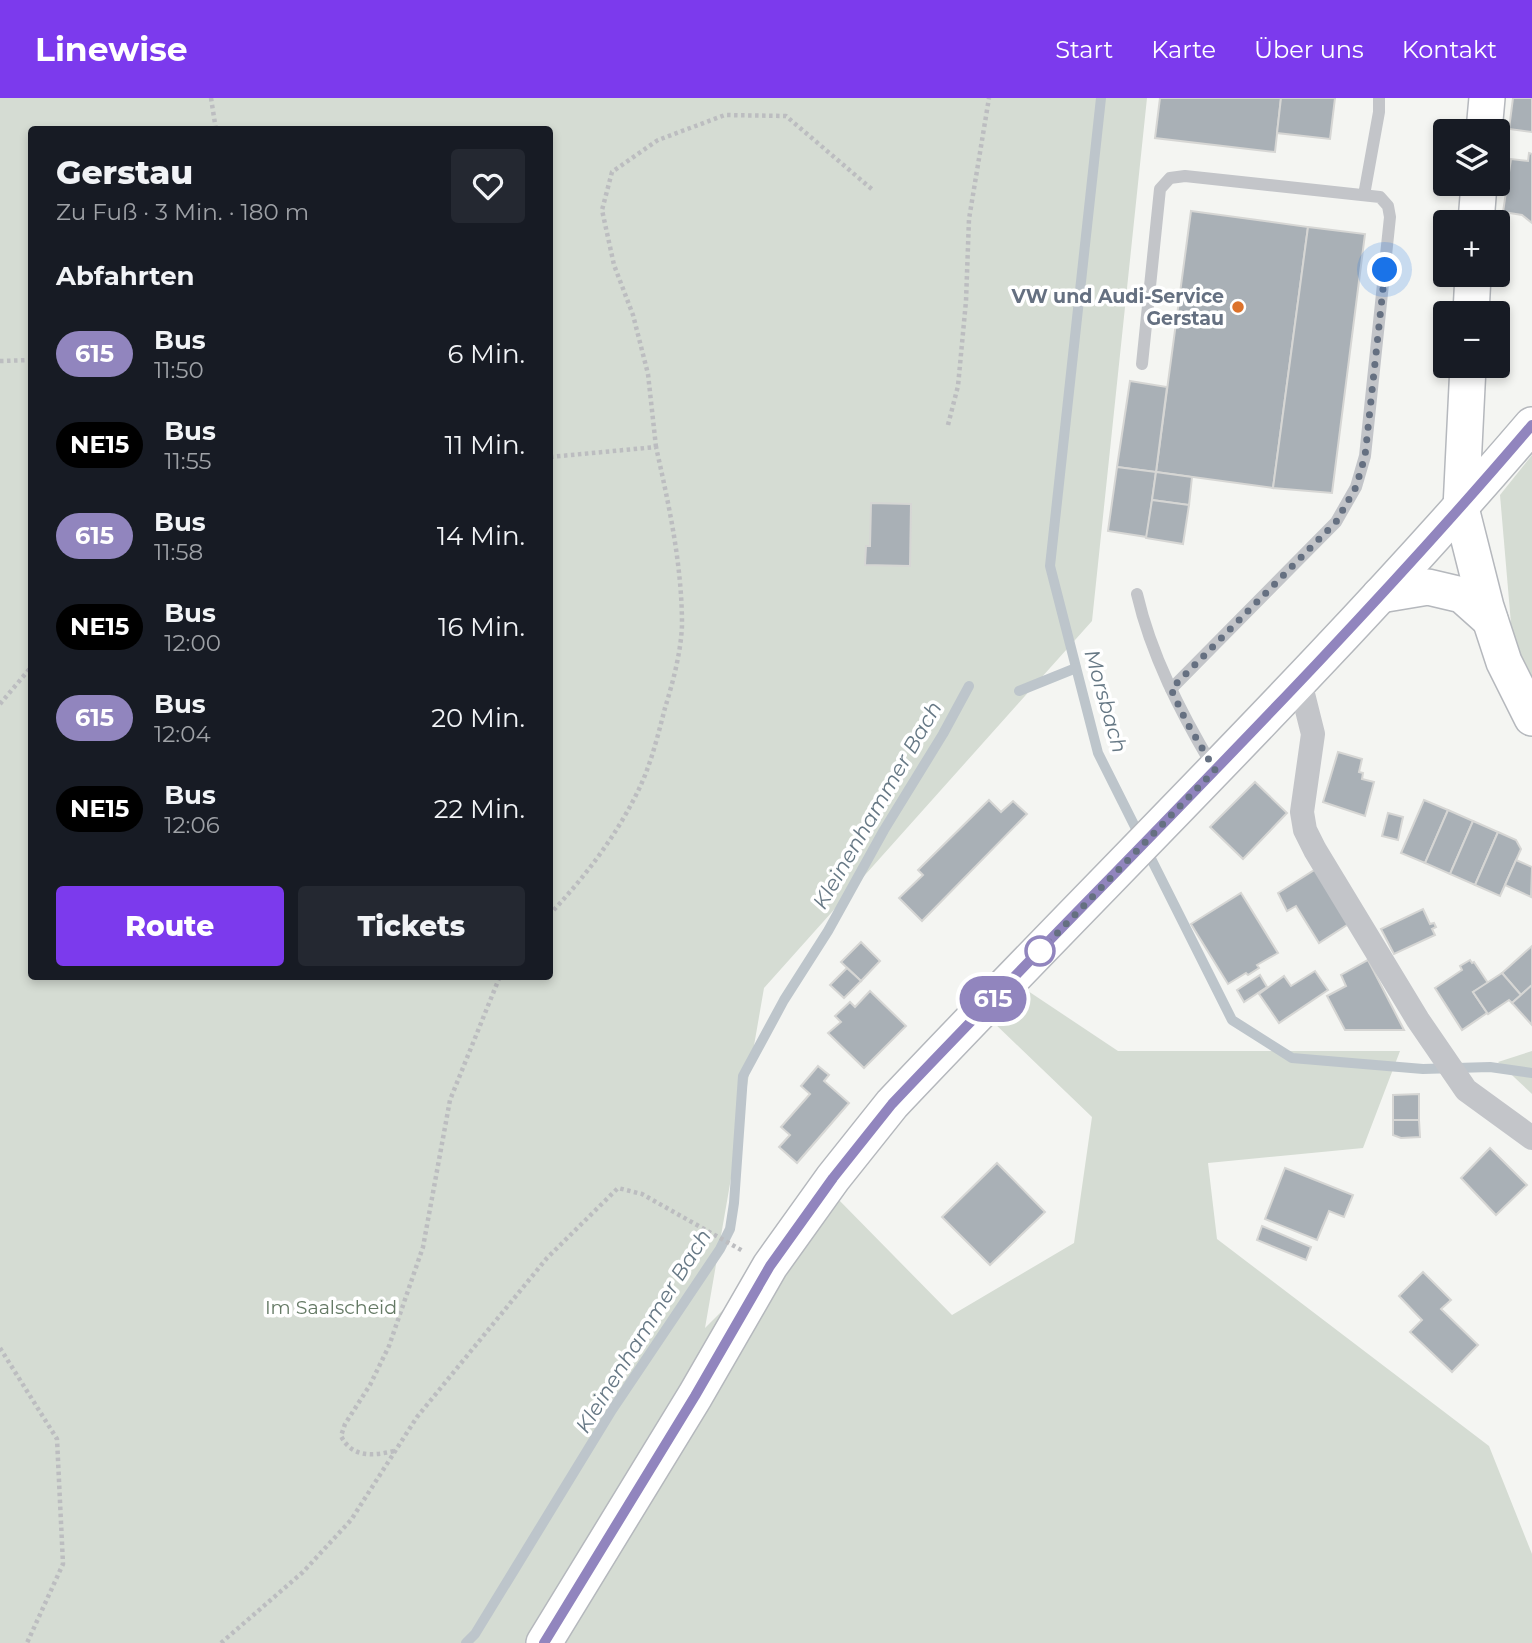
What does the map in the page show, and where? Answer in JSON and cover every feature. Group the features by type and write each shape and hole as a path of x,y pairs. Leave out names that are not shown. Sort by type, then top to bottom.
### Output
{"main road":[{"path":"1485,119 1488,98"},
{"path":"1467,378 1461,508 1490,620 1504,662 1532,718"},
{"path":"546,1640 695,1396 770,1266 833,1178 892,1104 1300,682 1461,508 1532,425"},
{"path":"1380,595 1428,587 1462,595 1490,620"}],"street":[{"path":"1300,682 1313,734 1302,812 1305,830 1315,850 1431,1041 1466,1090 1532,1138"}],"lane":[{"path":"1364,195 1379,112 1379,98"},
{"path":"1142,364 1160,190 1170,178 1185,176 1380,197 1388,206 1390,217 1365,456 1356,487 1336,522 1171,689"},
{"path":"1136,594 1144,626 1171,689 1215,770"}],"path":[{"path":"211,98 215,126"},
{"path":"948,425 958,386 966,301 969,219 989,98"},
{"path":"553,911 594,863 640,787 672,684 682,628 680,581 668,502 656,447 649,374 633,315 614,265 602,210 612,172 658,140 725,115 786,116 874,191"},
{"path":"0,360 28,360"},
{"path":"553,457 656,447"},
{"path":"0,704 28,671"},
{"path":"395,1451 363,1455 345,1444 341,1436 388,1346 424,1247 450,1100 498,980"},
{"path":"221,1643 303,1572 351,1520 417,1417 547,1258 618,1188 642,1194 731,1244"},
{"path":"0,1348 57,1439 63,1564 27,1643"}],"green space":[{"name":"Im Saalscheid","path":"0,98 1147,98 1092,621 764,988 705,1328 836,1197 952,1315 1074,1243 1092,1117 991,1020 1022,987 1118,1051 1400,1051 1363,1148 1208,1163 1217,1239 1489,1446 1532,1554 1532,1643 0,1643"},
{"path":"1532,455 1532,678 1513,647 1500,495"},
{"path":"1532,1051 1532,1094 1498,1062"}],"building":[{"path":"1160,98 1281,98 1275,152 1155,138"},
{"path":"1281,98 1335,98 1330,139 1277,133"},
{"path":"1513,98 1532,98 1532,132 1510,129"},
{"path":"1529,153 1532,154 1532,223 1522,215 1503,210 1505,196 1510,196 1511,159 1528,161"},
{"name":"VW und Audi-Service Gerstau","path":"1191,211 1308,227 1273,488 1156,472"},
{"path":"1308,227 1365,234 1332,493 1273,488"},
{"path":"1130,381 1167,387 1156,472 1117,467"},
{"path":"1117,467 1156,472 1147,537 1108,531"},
{"path":"1156,472 1192,477 1189,505 1152,500"},
{"path":"1152,500 1189,505 1183,544 1146,538"},
{"path":"871,503 911,504 910,566 865,565 866,546 870,546"},
{"path":"1338,752 1362,759 1359,772 1363,773 1362,779 1374,782 1365,816 1323,802"},
{"path":"1255,782 1287,813 1243,859 1210,827"},
{"path":"989,800 1001,812 1013,801 1027,814 922,921 899,898 923,875 918,870"},
{"path":"1424,800 1448,810 1425,863 1401,853"},
{"path":"1448,810 1473,821 1450,874 1425,863"},
{"path":"1388,813 1403,817 1398,840 1382,836"},
{"path":"1473,821 1498,832 1475,885 1450,874"},
{"path":"1498,832 1516,840 1521,849 1500,896 1475,885"},
{"path":"1516,860 1532,867 1531,897 1505,885"},
{"path":"1316,869 1350,923 1319,943 1296,906 1287,911 1278,893"},
{"path":"1241,893 1278,953 1257,965 1259,968 1248,975 1246,973 1228,984 1191,924"},
{"path":"1423,909 1430,924 1434,923 1436,927 1432,929 1435,935 1394,954 1381,929"},
{"path":"861,942 880,961 861,981 841,962"},
{"path":"1532,946 1532,985 1521,995 1502,973"},
{"path":"1368,960 1404,1030 1345,1030 1327,996 1346,986 1341,975"},
{"path":"1470,960 1488,983 1473,992 1487,1013 1462,1030 1435,988 1462,970 1460,966"},
{"path":"847,968 861,981 844,998 830,985"},
{"path":"1315,971 1328,990 1279,1023 1259,994 1284,976 1291,986"},
{"path":"1502,973 1521,995 1512,1003 1509,1000 1488,1014 1473,992"},
{"path":"1260,975 1267,987 1244,1002 1237,990"},
{"path":"1532,985 1532,1025 1512,1003"},
{"path":"870,991 906,1026 864,1068 828,1033 841,1022 835,1016 850,1002 855,1007"},
{"path":"818,1066 829,1075 824,1081 849,1103 797,1163 779,1147 790,1135 781,1127 810,1094 801,1086"},
{"path":"1419,1094 1419,1120 1393,1120 1393,1095"},
{"path":"1393,1120 1419,1120 1420,1137 1401,1138 1393,1135"},
{"path":"1490,1148 1527,1185 1496,1215 1461,1178"},
{"path":"997,1163 1045,1212 990,1265 942,1217"},
{"path":"1285,1168 1353,1195 1344,1217 1329,1211 1317,1240 1265,1219"},
{"path":"1262,1226 1311,1247 1306,1260 1257,1240"},
{"path":"1423,1272 1451,1300 1441,1309 1478,1345 1452,1372 1410,1332 1422,1320 1399,1296"}],"waterway":[{"name":"Morsbach","path":"1101,98 1050,566 1098,753 1232,1020 1292,1058 1423,1069 1490,1067 1532,1073"},
{"name":"Kleinenhammer Bach","path":"1019,691 1076,668"},
{"name":"Kleinenhammer Bach","path":"466,1643 475,1634 612,1410 720,1249 730,1229 734,1203 743,1076 784,1000 828,931 969,686"}],"bus line":[{"name":"615","path":"544,1643 695,1396 770,1266 810,1208 892,1104 1300,682 1461,508 1532,425"}],"place":[{"name":"VW und Audi-Service Gerstau","path":"1238,307"}],"route":[{"path":"1040,951 1215,770 1171,689 1336,522 1356,487 1365,456 1385,270"}]}
